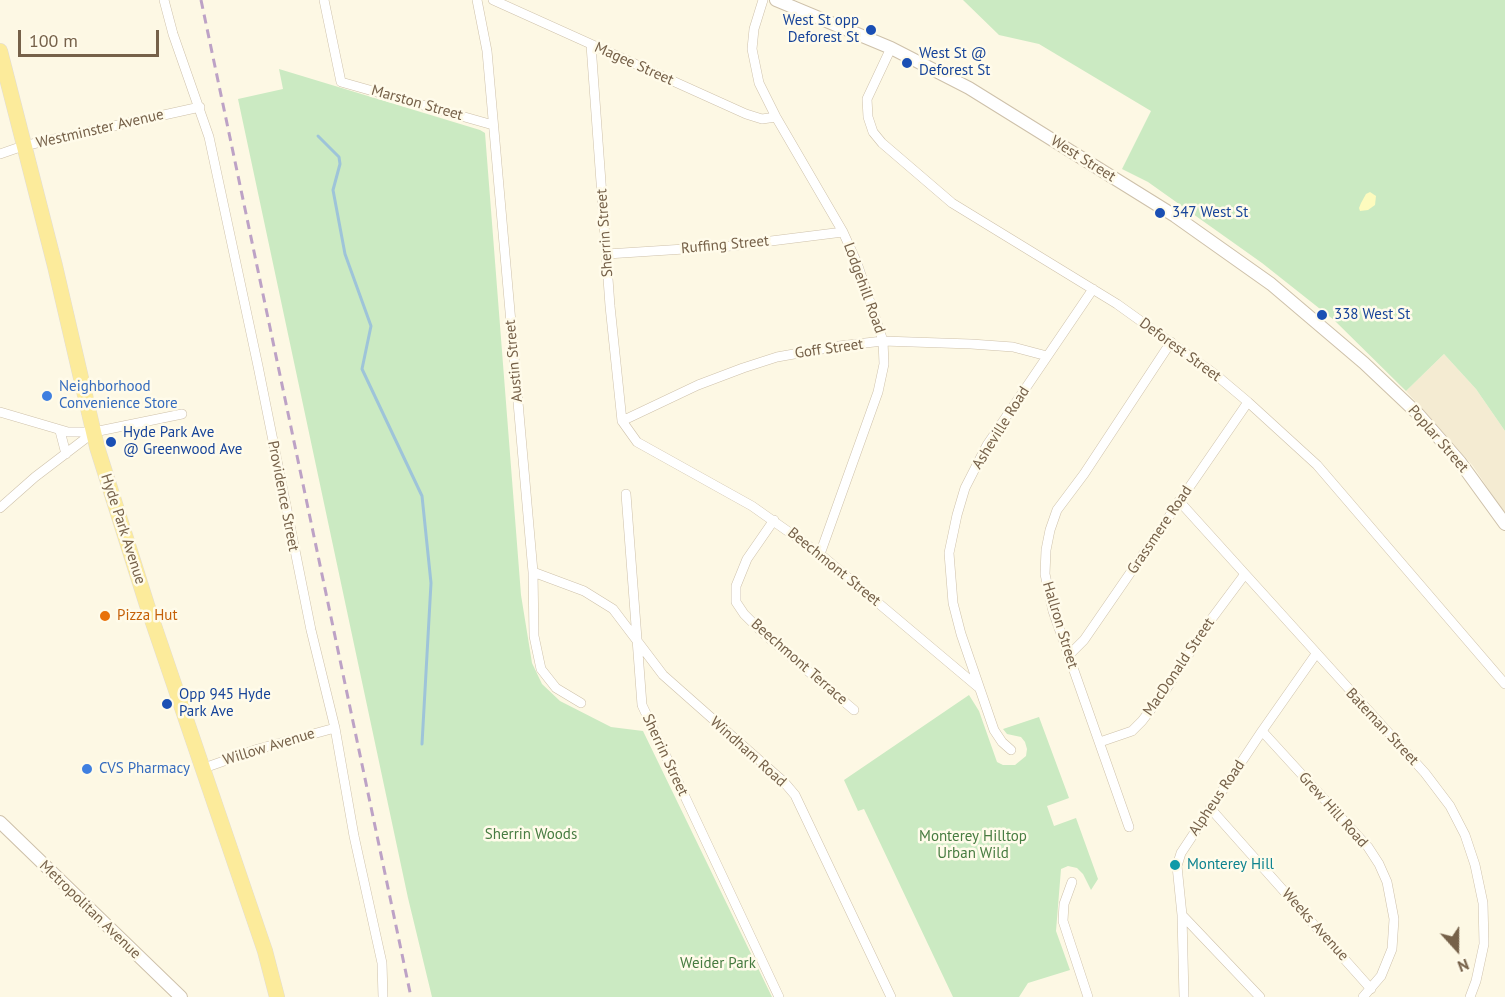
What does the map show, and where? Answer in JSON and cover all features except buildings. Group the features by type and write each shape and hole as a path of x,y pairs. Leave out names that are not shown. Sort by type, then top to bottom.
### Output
{"main road":[{"name":"Hyde Park Avenue","path":"0,51 55,266 94,432 116,511 265,951 277,997"}],"street":[{"name":"Providence Street","path":"164,0 173,34 209,137 309,620 335,728 354,837 382,963 383,997"},
{"name":"Marston Street","path":"324,0 341,82 493,125"},
{"name":"Austin Street","path":"477,0 487,51 532,572 534,636 541,669 556,688 581,703"},
{"name":"Magee Street","path":"493,0 746,114 762,119 776,117"},
{"name":"Lodgehill Road","path":"763,0 754,29 752,49 759,84 843,232 857,263 883,341 884,364 878,392 820,554"},
{"name":"West Street","path":"776,0 891,48 969,88 1176,216 1271,284 1363,362"},
{"name":"Sherrin Street","path":"591,45 610,306 622,421"},
{"name":"Deforest Street","path":"891,48 867,99 868,117 873,132 882,143 952,204 1093,289 1171,342 1248,402 1317,465 1505,684"},
{"name":"Westminster Avenue","path":"0,154 200,107"},
{"name":"Ruffing Street","path":"608,254 731,246 843,232"},
{"name":"Asheville Road","path":"979,688 956,618 950,586 949,553 957,514 965,488 987,445 1093,289"},
{"name":"Goff Street","path":"622,421 698,385 777,357 839,346 883,341 1013,347 1047,356"},
{"name":"Hallron Street","path":"1129,827 1053,611 1045,574 1046,550 1057,510 1084,474 1171,342"},
{"name":"Poplar Street","path":"1363,362 1418,414 1460,462 1505,524"},
{"name":"Grassmere Road","path":"1068,656 1084,640 1248,402"},
{"path":"0,412 60,431 94,432 182,414"},
{"name":"Beechmont Street","path":"622,421 637,442 774,520 820,554 979,688"},
{"path":"60,431 66,454"},
{"path":"0,508 94,432"},
{"name":"Sherrin Street","path":"626,494 640,698 644,711 779,997"},
{"name":"Bateman Street","path":"1179,501 1425,773 1450,806 1465,835 1475,865 1483,903 1484,944 1470,997"},
{"name":"Beechmont Terrace","path":"774,520 747,559 736,586 736,602 744,614 763,633 854,710"},
{"name":"Windham Road","path":"532,572 556,579 597,597 613,609 654,665 671,684 784,782 795,795 891,997"},
{"name":"MacDonald Street","path":"1100,742 1132,731 1142,721 1245,574"},
{"name":"Alpheus Road","path":"1184,997 1182,915 1177,866 1181,853 1316,654"},
{"path":"979,688 994,730 1011,750"},
{"name":"Willow Avenue","path":"204,768 258,749 335,728"},
{"name":"Grew Hill Road","path":"1262,731 1368,847 1387,882 1394,919 1392,949 1381,976 1363,997"},
{"name":"Weeks Avenue","path":"1210,808 1371,989"},
{"name":"Metropolitan Avenue","path":"0,822 181,997"},
{"path":"1072,882 1064,904 1063,921 1088,997"},
{"path":"1182,915 1260,997"}],"shaded area":[{"path":"1444,354 1476,389 1505,431 1505,514 1473,466 1406,391"}],"green space":[{"path":"963,0 1505,0 1505,431 1476,389 1444,354 1406,391 1334,320 1262,263 1148,182 1122,169 1151,111 1039,44 999,35"},
{"name":"Sherrin Woods","path":"279,69 485,133 521,595 532,663 542,684 560,701 611,727 643,731 772,997 432,997 408,898 238,99 283,89"},
{"name":"Monterey Hilltop Urban Wild","path":"969,695 979,711 997,762 1003,765 1015,765 1026,756 1027,749 1021,737 1007,734 1003,729 1039,717 1069,798 1047,806 1054,826 1076,818 1098,879 1091,890 1083,874 1077,868 1068,866 1061,869 1056,931 1070,970 1028,983 1019,997 953,997 864,809 858,811 844,780"}],"sand":[{"path":"1370,192 1376,196 1375,205 1368,210 1360,211 1361,203 1366,194"}],"waterway":[{"path":"318,136 339,157 340,164 333,190 345,254 371,326 362,369 422,496 431,583 422,744"}],"railway":[{"path":"201,0 411,997"}],"place":[{"name":"West St opp Deforest St","path":"871,30"},
{"name":"West St @ Deforest St","path":"907,63"},
{"name":"347 West St","path":"1160,213"},
{"name":"338 West St","path":"1322,315"},
{"name":"Neighborhood Convenience Store","path":"47,396"},
{"name":"Hyde Park Ave @ Greenwood Ave","path":"111,442"},
{"name":"Pizza Hut","path":"105,616"},
{"name":"Opp 945 Hyde Park Ave","path":"167,704"},
{"name":"CVS Pharmacy","path":"87,769"},
{"name":"Monterey Hill","path":"1175,865"}],"park label":[{"name":"Weider Park","path":"718,964"}]}
